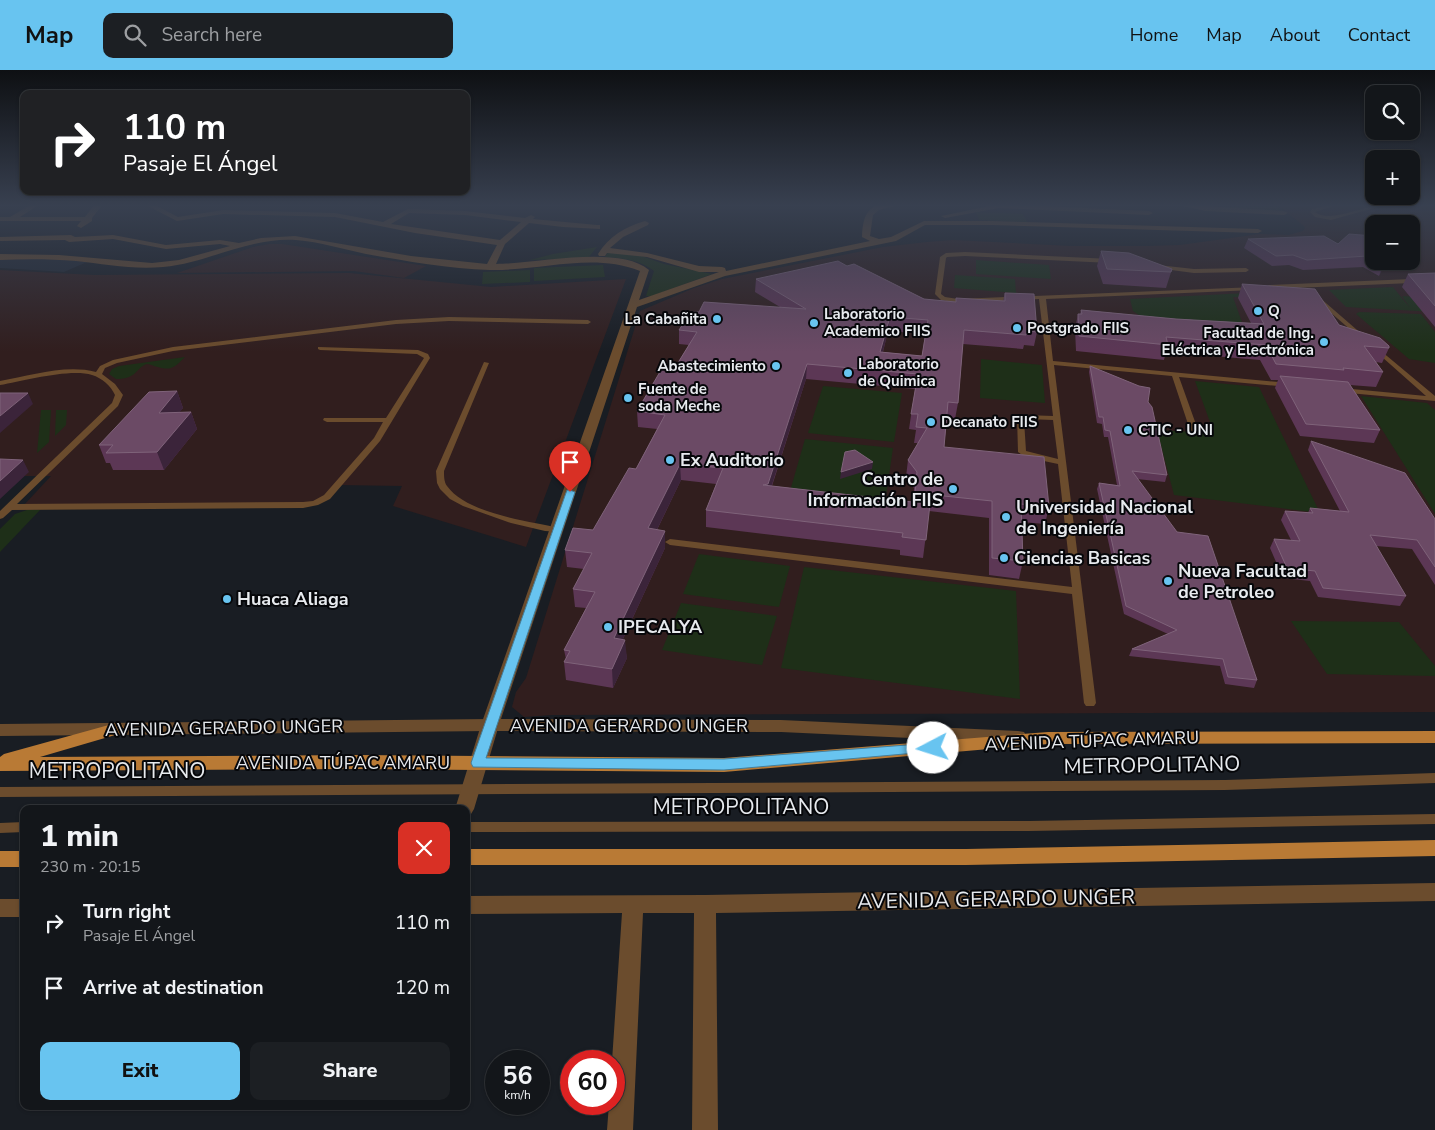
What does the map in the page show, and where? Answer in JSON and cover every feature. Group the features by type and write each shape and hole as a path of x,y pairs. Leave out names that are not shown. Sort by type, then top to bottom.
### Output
{"main road":[{"path":"0,763 116,729"},
{"name":"AVENIDA TÚPAC AMARU","path":"0,763 724,765 1048,738 1435,736"},
{"path":"470,857 966,857 1435,848"},
{"path":"0,859 20,859"}],"street":[{"path":"53,257 56,253"},
{"path":"0,257 53,257 123,265 163,265 215,253"},
{"path":"380,253 490,267 600,260 630,264 646,270 490,725 465,805"},
{"path":"490,267 497,253"},
{"path":"600,260 603,253"},
{"path":"635,253 666,262 714,270 731,269 800,253"},
{"path":"635,304 723,274 823,253"},
{"name":"AVENIDA GERARDO UNGER","path":"0,730 490,725 781,726 1048,738"},
{"name":"AVENIDA GERARDO UNGER","path":"470,905 705,904 1435,892"},
{"path":"620,1130 633,904"},
{"path":"705,904 705,1130"},
{"path":"0,908 20,908"}],"lane":[{"path":"1116,261 965,254 946,255 943,257 938,294 943,299 958,301 1435,280"},
{"path":"1150,265 1194,271 1246,270"},
{"path":"1303,286 1435,399"},
{"path":"1043,297 1090,703"},
{"path":"98,374 102,368 115,361 173,349 396,322 449,319 588,322"},
{"path":"9,507 309,504 323,499 330,494 377,439 427,358 426,355 413,352 320,348"},
{"path":"486,363 440,470 441,483 450,494 484,512 519,524 557,530"},
{"path":"1051,363 1298,386"},
{"path":"0,383 64,373 85,372 98,374 119,392 118,400 0,516"},
{"path":"1175,375 1194,430"},
{"path":"1336,390 1435,399"},
{"path":"1058,418 1025,417 1020,419 1022,452 1062,462"},
{"path":"328,420 389,420"},
{"path":"670,542 1076,591"},
{"name":"METROPOLITANO","path":"0,792 1215,785 1435,778"},
{"name":"METROPOLITANO","path":"470,827 1039,826 1435,819"},
{"path":"0,828 20,827"}],"shaded area":[{"path":"234,253 344,253 426,266 404,278 354,271 177,273"},
{"name":"Universidad Nacional de Ingeniería","path":"850,253 1365,253 1365,270 1420,270 1420,253 1435,253 1435,712 552,715 524,717 512,707 516,692 526,678 640,311 694,288 722,279"},
{"path":"52,258 87,262 64,272 0,268 0,259"},
{"path":"0,270 94,275 349,273 491,287 626,279 526,547 393,506 402,486 338,485 313,503 24,505 51,476 0,476"}],"green space":[{"path":"592,253 588,258 530,260 553,254"},
{"path":"607,253 639,255 664,264 712,274 652,296 646,296 654,271 643,264 631,260 605,257"},
{"path":"976,260 1049,265 1051,279 976,274"},
{"path":"603,265 605,277 534,281 534,268"},
{"path":"530,270 530,282 482,284 483,272"},
{"path":"955,275 1015,279 1016,293 954,288"},
{"path":"1393,287 1410,308 1402,296 1435,298 1435,312 1346,307 1329,290"},
{"path":"1267,292 1270,299 1233,297 1243,325 1154,325 1133,311 1130,299"},
{"path":"1359,312 1421,314 1435,332 1435,363 1409,359 1356,314"},
{"path":"185,357 168,369 147,364 123,379 116,379 109,374 112,369 119,366"},
{"path":"981,359 1042,365 1045,403 980,398"},
{"path":"1195,381 1259,387 1320,513 1174,495 1157,430 1214,433"},
{"path":"823,386 902,393 894,442 808,433"},
{"path":"1361,396 1427,403 1435,410 1435,514"},
{"path":"41,410 51,410 49,442 37,453"},
{"path":"56,410 67,410 66,425 55,436"},
{"path":"805,439 893,448 884,510 788,498"},
{"path":"27,510 40,510 0,552 0,529 15,514"},
{"path":"699,554 790,566 779,607 683,594"},
{"path":"804,567 1016,591 1020,699 781,668"},
{"path":"681,603 777,616 762,665 662,650"},
{"path":"1291,621 1399,622 1435,666 1435,676 1327,674"}],"building":[{"path":"1102,253 1130,253 1172,269 1171,272 1107,269"},
{"path":"1272,253 1365,253 1365,256 1307,260 1293,255 1276,256"},
{"path":"838,261 847,266 854,264 924,299 956,302 956,298 1005,301 1005,293 1034,294 1037,332 1027,331 1026,335 964,330 958,403 948,402 944,447 1044,457 1049,507 1021,504 1023,561 992,558 992,501 915,493 917,472 908,460 927,428 916,427 918,414 911,414 918,374 807,364 768,484 763,485 930,504 926,540 902,537 903,533 706,510 723,468 680,464 648,528 665,531 614,638 625,640 612,669 564,662 570,651 564,650 595,592 573,589 592,553 565,550 573,528 593,530 629,468 636,469 665,415 637,411 664,365 676,366 697,332 679,330 691,312 699,312 704,302 806,309 756,279","holes":["890,317 928,320 922,356 880,352"]},
{"path":"1435,273 1435,306 1408,274"},
{"path":"1242,284 1315,289 1339,325 1380,338 1389,346 1389,348 1364,346 1383,372 1276,364 1266,345 1166,337 1168,345 1079,336 1078,314 1082,314 1081,310 1176,319 1264,324"},
{"name":"Nueva Facultad de Petroleo","path":"1090,366 1139,386 1150,388 1148,402 1152,407 1167,475 1132,471 1177,532 1208,536 1257,680 1228,677 1223,659 1132,649 1177,630 1126,606 1099,483 1120,486 1110,431 1105,430 1103,417 1099,417"},
{"path":"1280,376 1348,382 1380,430 1306,424"},
{"path":"177,391 159,413 191,412 157,452 106,453 113,445 99,445 149,392"},
{"path":"0,393 28,393 0,416"},
{"path":"1311,441 1405,473 1435,519 1435,567 1417,540 1370,535 1406,596 1323,588 1315,571 1287,568 1274,539 1300,541 1285,511 1313,513 1310,508 1349,512"},
{"path":"855,450 873,462 841,472 845,452"},
{"path":"0,459 23,460 0,481"}],"place":[{"name":"Q","path":"1258,311"},
{"name":"La Cabañita","path":"717,319"},
{"name":"Laboratorio Academico FIIS","path":"814,323"},
{"name":"Postgrado FIIS","path":"1017,328"},
{"name":"Facultad de Ing. Eléctrica y Electrónica","path":"1324,342"},
{"name":"Abastecimiento","path":"776,366"},
{"name":"Laboratorio de Quimica","path":"848,373"},
{"name":"Fuente de soda Meche","path":"628,398"},
{"name":"Decanato FIIS","path":"931,422"},
{"name":"CTIC - UNI","path":"1128,430"},
{"name":"Ex Auditorio","path":"670,460"},
{"name":"Centro de Información FIIS","path":"953,489"},
{"name":"Universidad Nacional de Ingeniería","path":"1006,517"},
{"name":"Ciencias Basicas","path":"1004,558"},
{"name":"Nueva Facultad de Petroleo","path":"1168,581"},
{"name":"Huaca Aliaga","path":"227,599"},
{"name":"IPECALYA","path":"608,627"}],"route":[{"path":"570,492 478,763 724,765 933,748"}]}
